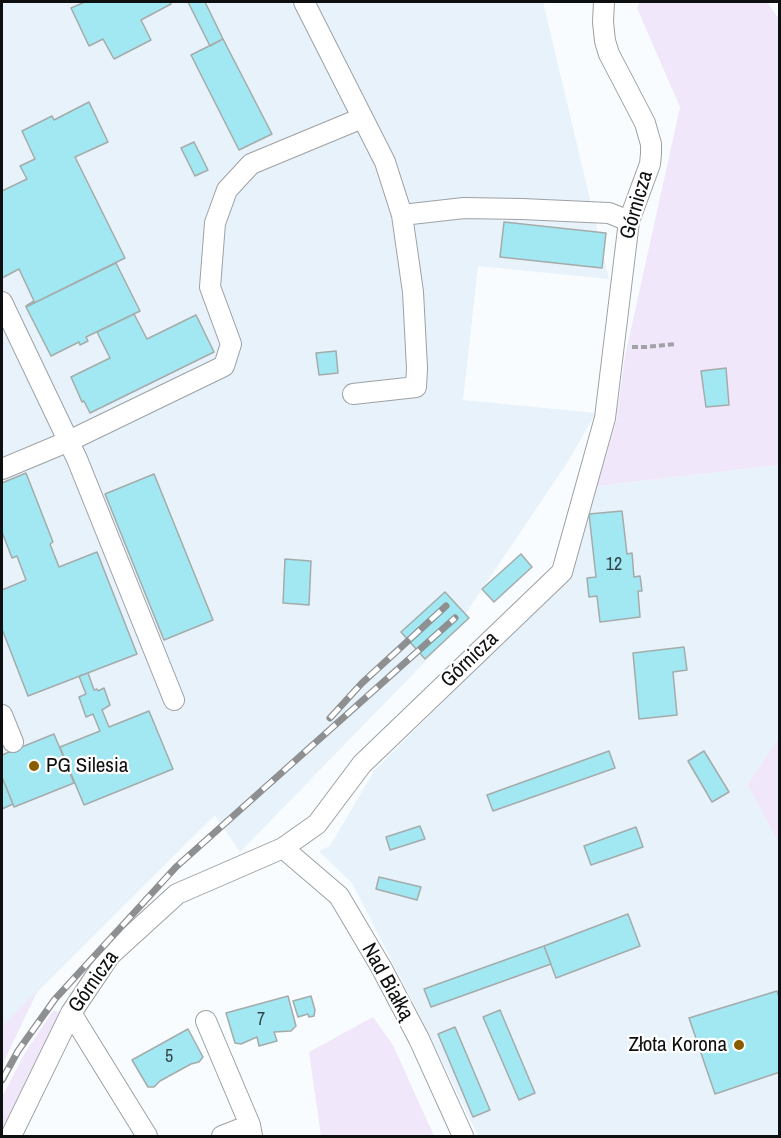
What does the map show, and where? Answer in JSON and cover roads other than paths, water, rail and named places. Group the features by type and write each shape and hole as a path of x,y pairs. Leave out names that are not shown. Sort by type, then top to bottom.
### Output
{"lane":[{"path":"304,2 385,162 402,215 413,292 416,387 353,394"},
{"name":"Górnicza","path":"11,1137 71,1012 110,955 177,894 283,848 317,824 362,764 562,572 605,418 629,221 650,164 651,144 645,123 609,54 605,41 604,2"},
{"path":"2,468 69,441 224,366 231,344 210,287 215,223 226,190 251,164 363,118"},
{"path":"402,215 464,208 522,209 609,213 629,221"},
{"path":"2,302 69,441 174,700"},
{"path":"2,716 13,742"},
{"name":"Nad Białką","path":"283,848 339,896 381,967 419,1039 463,1137"},
{"path":"71,1012 147,1137"},
{"path":"206,1021 251,1131 222,1137"}],"railway":[{"path":"330,718 362,683 446,606"},
{"path":"2,1080 18,1051 55,999 176,867 455,618"}],"place":[{"name":"PG Silesia","path":"34,766"},
{"name":"Złota Korona","path":"739,1045"}]}
